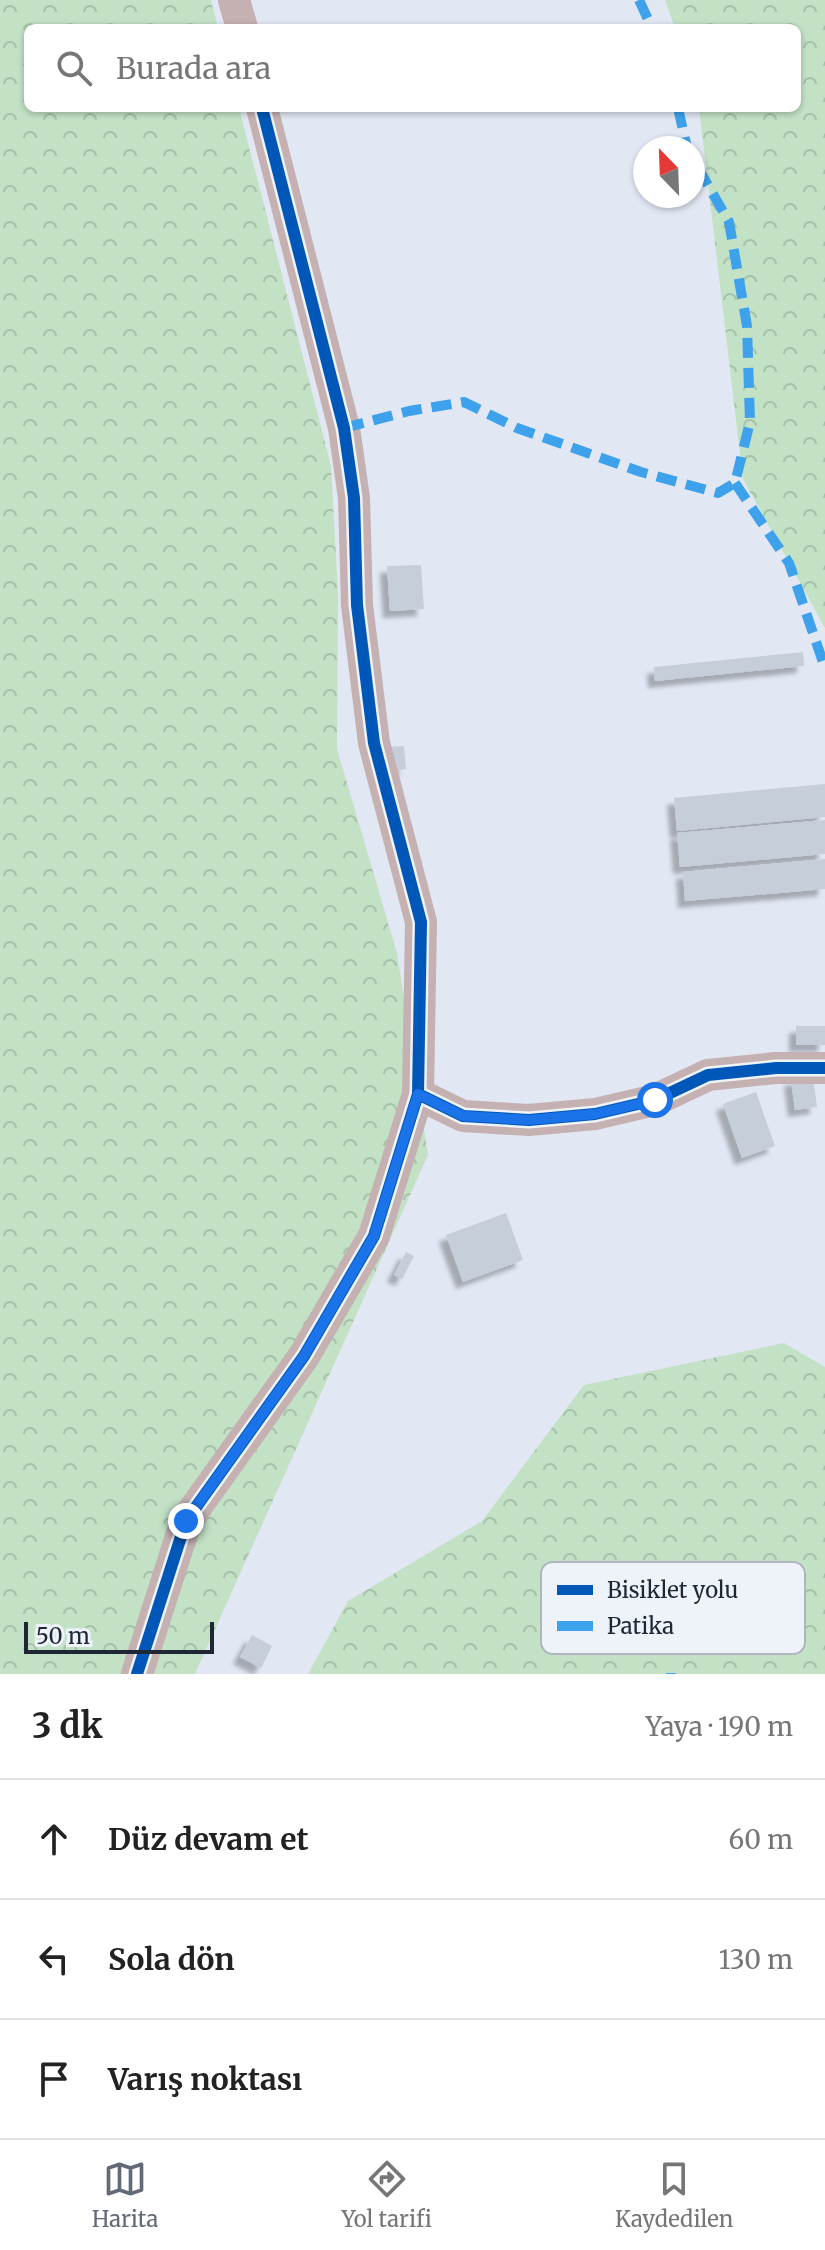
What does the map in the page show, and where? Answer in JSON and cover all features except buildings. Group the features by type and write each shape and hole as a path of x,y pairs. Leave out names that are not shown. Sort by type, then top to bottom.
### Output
{"street":[{"path":"234,0 241,24"},
{"path":"137,1674 186,1521 304,1356 374,1236 418,1094 421,922 374,743 357,605 354,498 344,428 263,112"},
{"path":"418,1094 463,1116 529,1120 595,1114 655,1100 708,1075 776,1068 825,1068"}],"green space":[{"path":"0,0 211,0 217,24 24,24 24,112 240,112 331,466 338,593 337,749 397,953 428,1155 195,1674 0,1674"},
{"path":"665,0 825,0 825,628 743,479 705,159 705,136 702,136 699,112 801,112 801,24 674,24"},
{"path":"784,1343 825,1367 825,1674 308,1674 348,1601 482,1521 584,1385"}],"marked path":[{"path":"639,0 650,24"},
{"path":"679,112 684,136"},
{"path":"344,428 409,411 464,402 517,428 641,472 718,493 735,483 750,422 747,326 729,222 705,180"},
{"path":"735,483 789,563 825,668"}],"cycle path":[{"path":"137,1674 186,1521 304,1356 374,1236 418,1094 421,922 374,743 357,605 354,498 344,428 263,112"},
{"path":"418,1094 463,1116 529,1120 595,1114 655,1100 708,1075 776,1068 825,1068"}],"route":[{"path":"186,1521 304,1356 374,1236 418,1094 463,1116 529,1120 595,1114 655,1100"}]}
